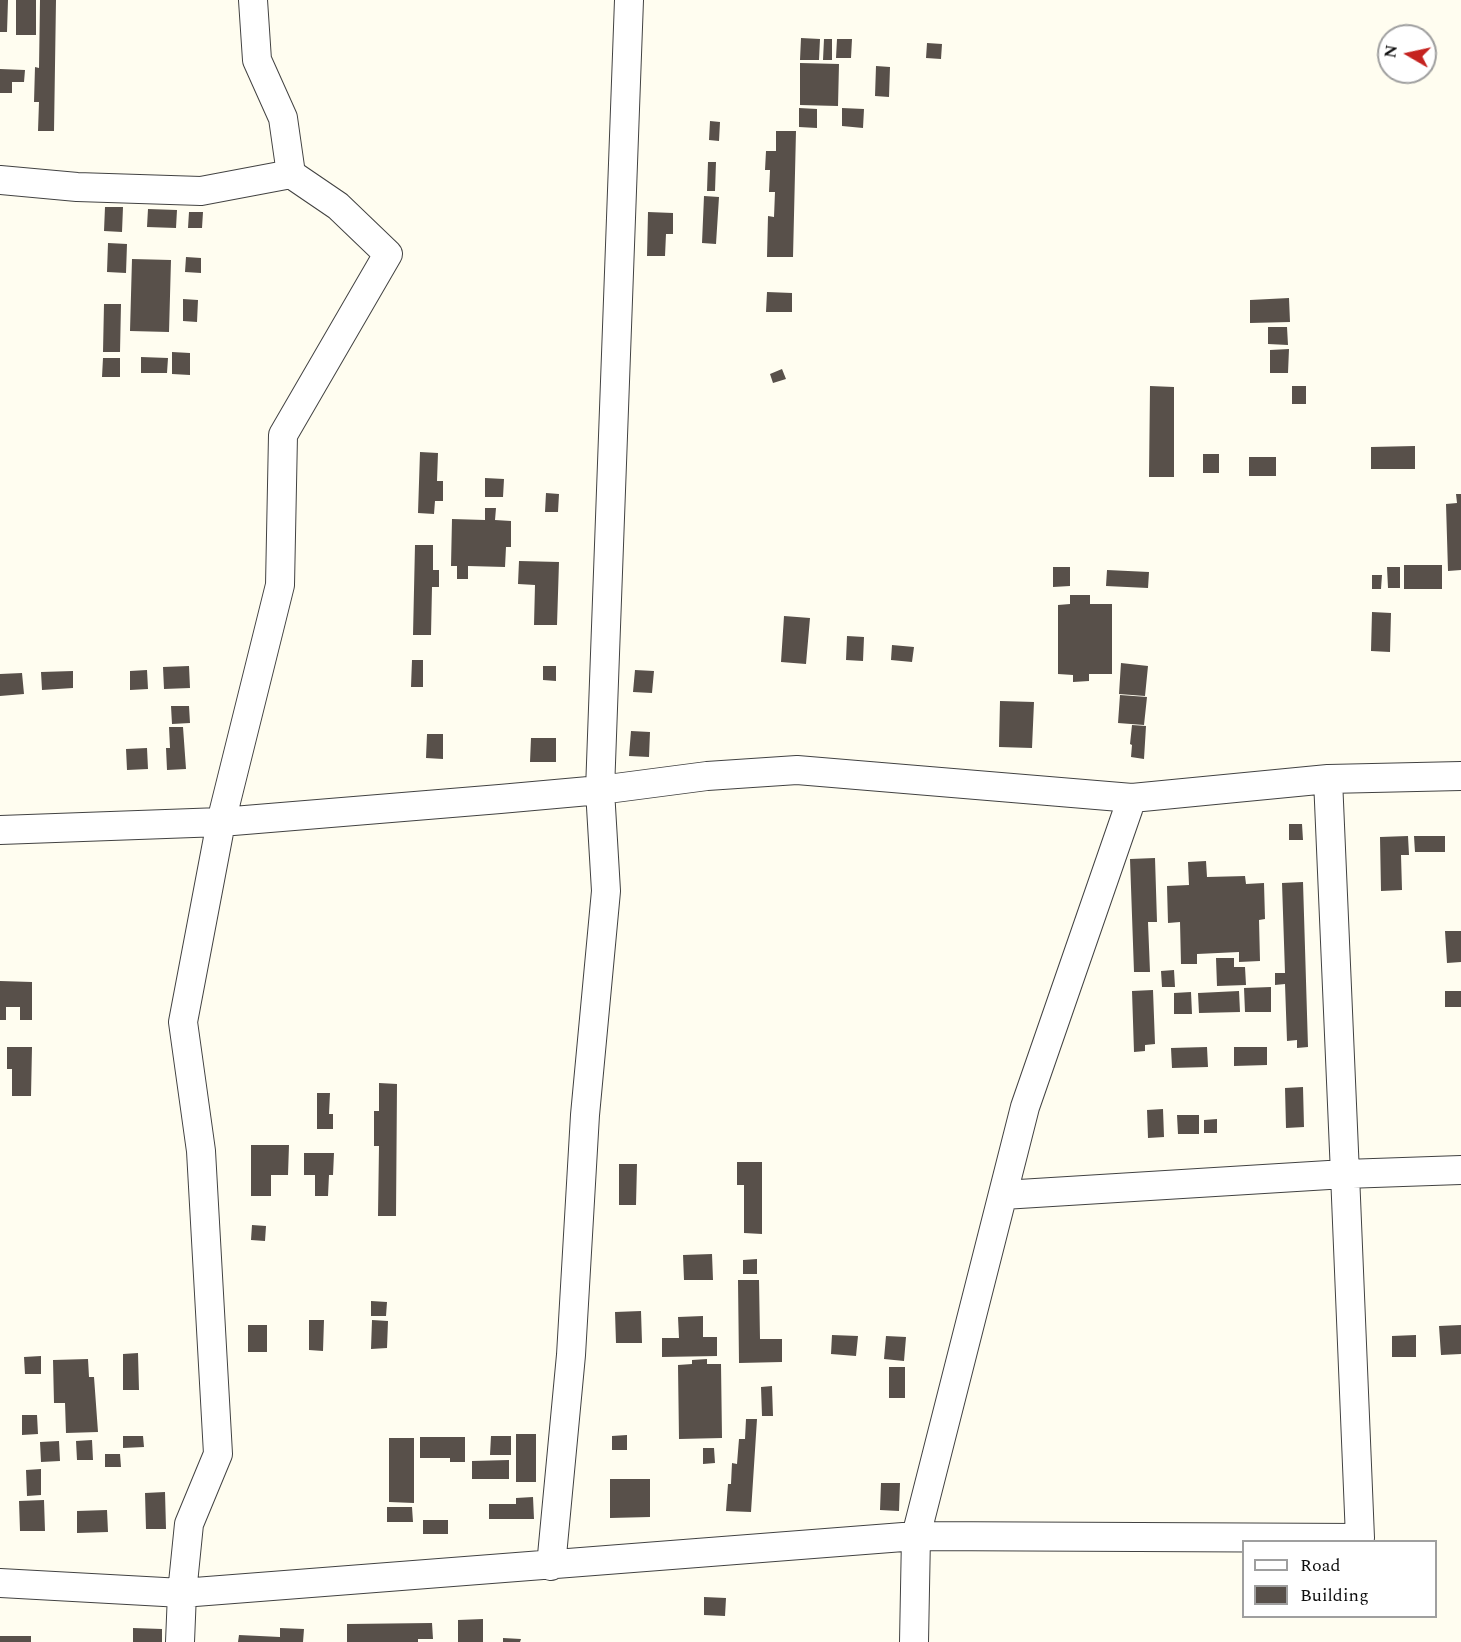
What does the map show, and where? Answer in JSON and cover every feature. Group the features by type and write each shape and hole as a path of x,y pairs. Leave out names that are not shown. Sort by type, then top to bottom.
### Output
{"street":[{"path":"254,0 257,60 283,118 291,174"},
{"path":"551,1566 571,1355 585,1115 606,891 600,790 629,0"},
{"path":"0,180 77,188 201,191 291,174 338,206 388,254 283,435 280,585 221,822 183,1022 201,1151 218,1454 189,1524 180,1642"},
{"path":"0,830 221,822 600,790 707,776 797,770 1132,798 1328,779 1461,776"},
{"path":"0,1583 182,1593 916,1536 1360,1538 1328,779"},
{"path":"914,1642 916,1536 1025,1107 1132,798"},
{"path":"1003,1195 1345,1174 1461,1170"}],"building":[{"path":"0,0 8,0 7,32 0,32"},
{"path":"16,0 36,0 36,35 16,35"},
{"path":"40,0 56,0 54,131 38,131 39,102 34,102 35,67 39,68"},
{"path":"801,38 820,39 819,60 800,60"},
{"path":"824,39 832,39 832,60 823,60"},
{"path":"837,39 852,39 851,58 836,58"},
{"path":"927,43 942,44 941,59 926,58"},
{"path":"800,63 839,64 838,106 800,105"},
{"path":"876,66 890,67 889,97 875,96"},
{"path":"0,69 25,70 24,82 12,82 12,93 0,93"},
{"path":"799,108 817,109 817,128 799,127"},
{"path":"842,108 864,109 863,128 842,126"},
{"path":"710,121 720,122 719,141 709,140"},
{"path":"776,131 796,131 793,257 767,257 768,216 774,217 775,192 769,192 770,170 765,170 766,151 776,151"},
{"path":"708,162 716,162 715,191 707,191"},
{"path":"704,196 719,197 716,244 702,243"},
{"path":"105,207 123,207 122,232 104,231"},
{"path":"148,209 177,210 176,228 147,227"},
{"path":"189,212 203,212 202,228 188,228"},
{"path":"648,212 673,213 673,234 666,234 665,256 647,256"},
{"path":"108,243 127,244 126,273 107,272"},
{"path":"186,257 201,258 201,273 185,272"},
{"path":"132,259 171,260 169,332 130,331"},
{"path":"767,292 792,293 792,312 766,312"},
{"path":"1289,298 1290,322 1250,323 1250,300"},
{"path":"183,299 198,300 197,322 183,321"},
{"path":"104,304 121,304 120,352 103,352"},
{"path":"1268,327 1287,327 1288,345 1268,344"},
{"path":"1289,349 1288,373 1270,373 1270,350"},
{"path":"172,352 190,353 190,375 172,374"},
{"path":"141,357 168,358 167,373 141,373"},
{"path":"103,358 120,358 120,377 102,377"},
{"path":"782,369 786,379 773,383 770,374"},
{"path":"1150,386 1174,387 1174,477 1149,477"},
{"path":"1292,386 1306,386 1306,404 1292,404"},
{"path":"1415,446 1415,469 1371,469 1371,447"},
{"path":"420,452 438,453 437,481 443,481 443,501 435,501 434,514 418,513"},
{"path":"1203,454 1219,454 1219,473 1203,473"},
{"path":"1249,457 1276,457 1276,476 1249,476"},
{"path":"485,478 504,479 503,497 485,497"},
{"path":"546,493 559,494 558,512 545,512"},
{"path":"1456,494 1461,494 1461,570 1448,571 1446,504 1457,503"},
{"path":"485,508 496,508 495,520 511,521 511,547 506,547 505,567 468,566 468,579 457,579 457,566 451,566 452,519 485,520"},
{"path":"415,545 433,545 433,570 439,570 439,587 432,587 431,635 413,635"},
{"path":"519,561 559,562 557,625 534,625 535,585 518,584"},
{"path":"1404,565 1442,565 1442,589 1404,589"},
{"path":"1053,567 1070,567 1070,586 1053,587"},
{"path":"1387,567 1400,567 1400,588 1388,588"},
{"path":"1107,570 1149,572 1148,588 1106,586"},
{"path":"1372,575 1382,575 1381,589 1372,589"},
{"path":"1070,595 1090,595 1090,604 1112,604 1112,674 1089,674 1089,681 1073,682 1073,675 1058,674 1058,605 1070,604"},
{"path":"1372,612 1391,613 1390,652 1371,651"},
{"path":"784,616 810,618 806,664 781,662"},
{"path":"847,636 864,637 863,661 846,660"},
{"path":"892,645 914,647 912,662 891,660"},
{"path":"412,660 423,660 423,687 411,687"},
{"path":"1121,663 1148,666 1145,696 1119,694"},
{"path":"189,666 190,688 164,689 163,667"},
{"path":"543,666 556,666 556,681 543,680"},
{"path":"147,670 148,689 130,690 130,671"},
{"path":"635,670 654,671 652,693 633,692"},
{"path":"73,671 73,688 42,690 41,672"},
{"path":"22,673 24,694 0,696 0,674"},
{"path":"1120,695 1147,697 1144,725 1118,723"},
{"path":"1000,701 1034,702 1032,748 999,747"},
{"path":"171,706 189,706 190,723 172,724"},
{"path":"1132,725 1146,726 1144,759 1131,757"},
{"path":"169,727 183,727 186,769 167,770 166,748 170,748"},
{"path":"631,731 650,732 649,757 629,756"},
{"path":"427,734 443,734 443,759 426,758"},
{"path":"531,738 556,738 556,762 530,762"},
{"path":"147,748 148,769 127,770 126,749"},
{"path":"1289,824 1302,824 1303,840 1289,840"},
{"path":"1408,836 1409,855 1401,855 1402,890 1381,891 1380,837"},
{"path":"1414,836 1445,836 1445,852 1415,852"},
{"path":"1155,858 1157,922 1148,922 1150,972 1134,972 1130,859"},
{"path":"1206,861 1207,877 1245,876 1246,884 1264,883 1265,919 1259,920 1260,961 1239,962 1239,952 1197,954 1197,964 1181,964 1180,922 1168,923 1167,886 1189,885 1188,862"},
{"path":"1303,882 1308,1047 1297,1048 1297,1040 1287,1041 1285,984 1275,985 1275,973 1285,973 1282,883"},
{"path":"1445,931 1461,931 1461,962 1447,963"},
{"path":"1216,958 1234,958 1234,967 1245,967 1246,985 1217,986"},
{"path":"1174,970 1175,987 1162,987 1161,971"},
{"path":"0,981 32,982 32,1020 20,1020 20,1007 6,1007 6,1020 0,1020"},
{"path":"1271,987 1271,1012 1245,1012 1244,988"},
{"path":"1153,990 1155,1044 1145,1045 1145,1051 1134,1052 1132,991"},
{"path":"1239,991 1240,1012 1199,1013 1198,993"},
{"path":"1445,991 1461,991 1461,1007 1445,1007"},
{"path":"1191,992 1192,1014 1174,1014 1174,993"},
{"path":"7,1047 32,1047 31,1096 12,1096 12,1069 7,1069"},
{"path":"1207,1047 1208,1067 1172,1068 1171,1048"},
{"path":"1234,1047 1267,1047 1267,1065 1234,1066"},
{"path":"379,1083 397,1084 396,1216 378,1216 379,1146 374,1146 374,1111 379,1111"},
{"path":"1303,1087 1304,1127 1286,1128 1285,1088"},
{"path":"317,1093 330,1093 329,1114 333,1114 333,1129 317,1129"},
{"path":"1163,1109 1164,1137 1148,1138 1147,1110"},
{"path":"1177,1115 1199,1115 1199,1134 1178,1134"},
{"path":"1217,1119 1217,1133 1204,1133 1204,1120"},
{"path":"251,1145 289,1145 288,1175 271,1175 271,1196 251,1196"},
{"path":"304,1153 334,1153 333,1175 329,1175 328,1196 315,1196 315,1175 304,1175"},
{"path":"737,1162 762,1162 762,1234 744,1233 744,1185 737,1185"},
{"path":"619,1164 637,1164 636,1205 619,1205"},
{"path":"252,1225 266,1226 265,1241 251,1240"},
{"path":"712,1254 713,1280 684,1280 683,1255"},
{"path":"757,1259 757,1274 743,1274 743,1260"},
{"path":"738,1280 759,1280 760,1339 782,1339 782,1362 739,1363"},
{"path":"371,1301 387,1302 386,1316 371,1316"},
{"path":"641,1311 642,1343 616,1343 615,1312"},
{"path":"703,1316 703,1337 717,1337 717,1356 662,1357 662,1338 679,1338 678,1317"},
{"path":"309,1320 324,1320 323,1351 309,1350"},
{"path":"372,1320 388,1321 387,1348 371,1349"},
{"path":"248,1325 267,1325 267,1352 248,1352"},
{"path":"1461,1325 1461,1354 1441,1355 1439,1326"},
{"path":"832,1335 858,1336 856,1356 831,1354"},
{"path":"1416,1335 1416,1357 1392,1357 1392,1336"},
{"path":"886,1336 906,1337 904,1361 884,1359"},
{"path":"138,1353 139,1390 123,1390 123,1354"},
{"path":"41,1356 41,1374 25,1374 24,1357"},
{"path":"88,1359 89,1377 94,1377 98,1432 66,1433 65,1403 54,1403 53,1360"},
{"path":"707,1359 707,1364 721,1364 722,1438 679,1439 678,1365 692,1364 692,1360"},
{"path":"889,1367 905,1367 905,1398 889,1398"},
{"path":"772,1386 773,1416 762,1416 761,1387"},
{"path":"22,1415 37,1415 38,1434 22,1435"},
{"path":"746,1419 757,1419 751,1512 726,1511 732,1463 737,1464 739,1439 745,1439"},
{"path":"516,1434 536,1434 536,1482 516,1482"},
{"path":"627,1435 627,1450 612,1450 612,1436"},
{"path":"123,1436 143,1436 144,1447 123,1448"},
{"path":"491,1436 511,1436 511,1455 490,1455"},
{"path":"420,1437 465,1437 465,1462 450,1462 450,1458 420,1458"},
{"path":"389,1438 414,1438 414,1503 389,1502"},
{"path":"92,1440 93,1460 77,1460 76,1441"},
{"path":"59,1441 60,1461 41,1462 40,1442"},
{"path":"703,1448 714,1448 715,1463 703,1464"},
{"path":"105,1454 120,1454 121,1467 105,1467"},
{"path":"509,1460 509,1479 472,1479 472,1461"},
{"path":"41,1469 41,1495 27,1496 26,1470"},
{"path":"610,1479 650,1479 650,1517 610,1518"},
{"path":"881,1483 900,1483 899,1511 880,1510"},
{"path":"165,1492 166,1529 146,1529 145,1493"},
{"path":"533,1497 534,1519 489,1519 489,1504 516,1504 516,1498"},
{"path":"44,1500 45,1531 20,1531 19,1501"},
{"path":"387,1507 412,1507 413,1522 387,1522"},
{"path":"107,1510 108,1532 77,1533 77,1511"},
{"path":"423,1520 448,1520 448,1534 423,1534"},
{"path":"704,1597 726,1598 725,1616 704,1615"},
{"path":"483,1619 483,1642 458,1642 458,1620"},
{"path":"432,1623 433,1639 418,1639 418,1642 347,1642 347,1624"},
{"path":"133,1628 162,1629 162,1642 133,1642"},
{"path":"280,1628 304,1629 303,1642 238,1642 239,1635 280,1637"},
{"path":"0,1636 31,1636 31,1642 0,1642"},
{"path":"503,1638 521,1639 520,1642 503,1642"}]}
